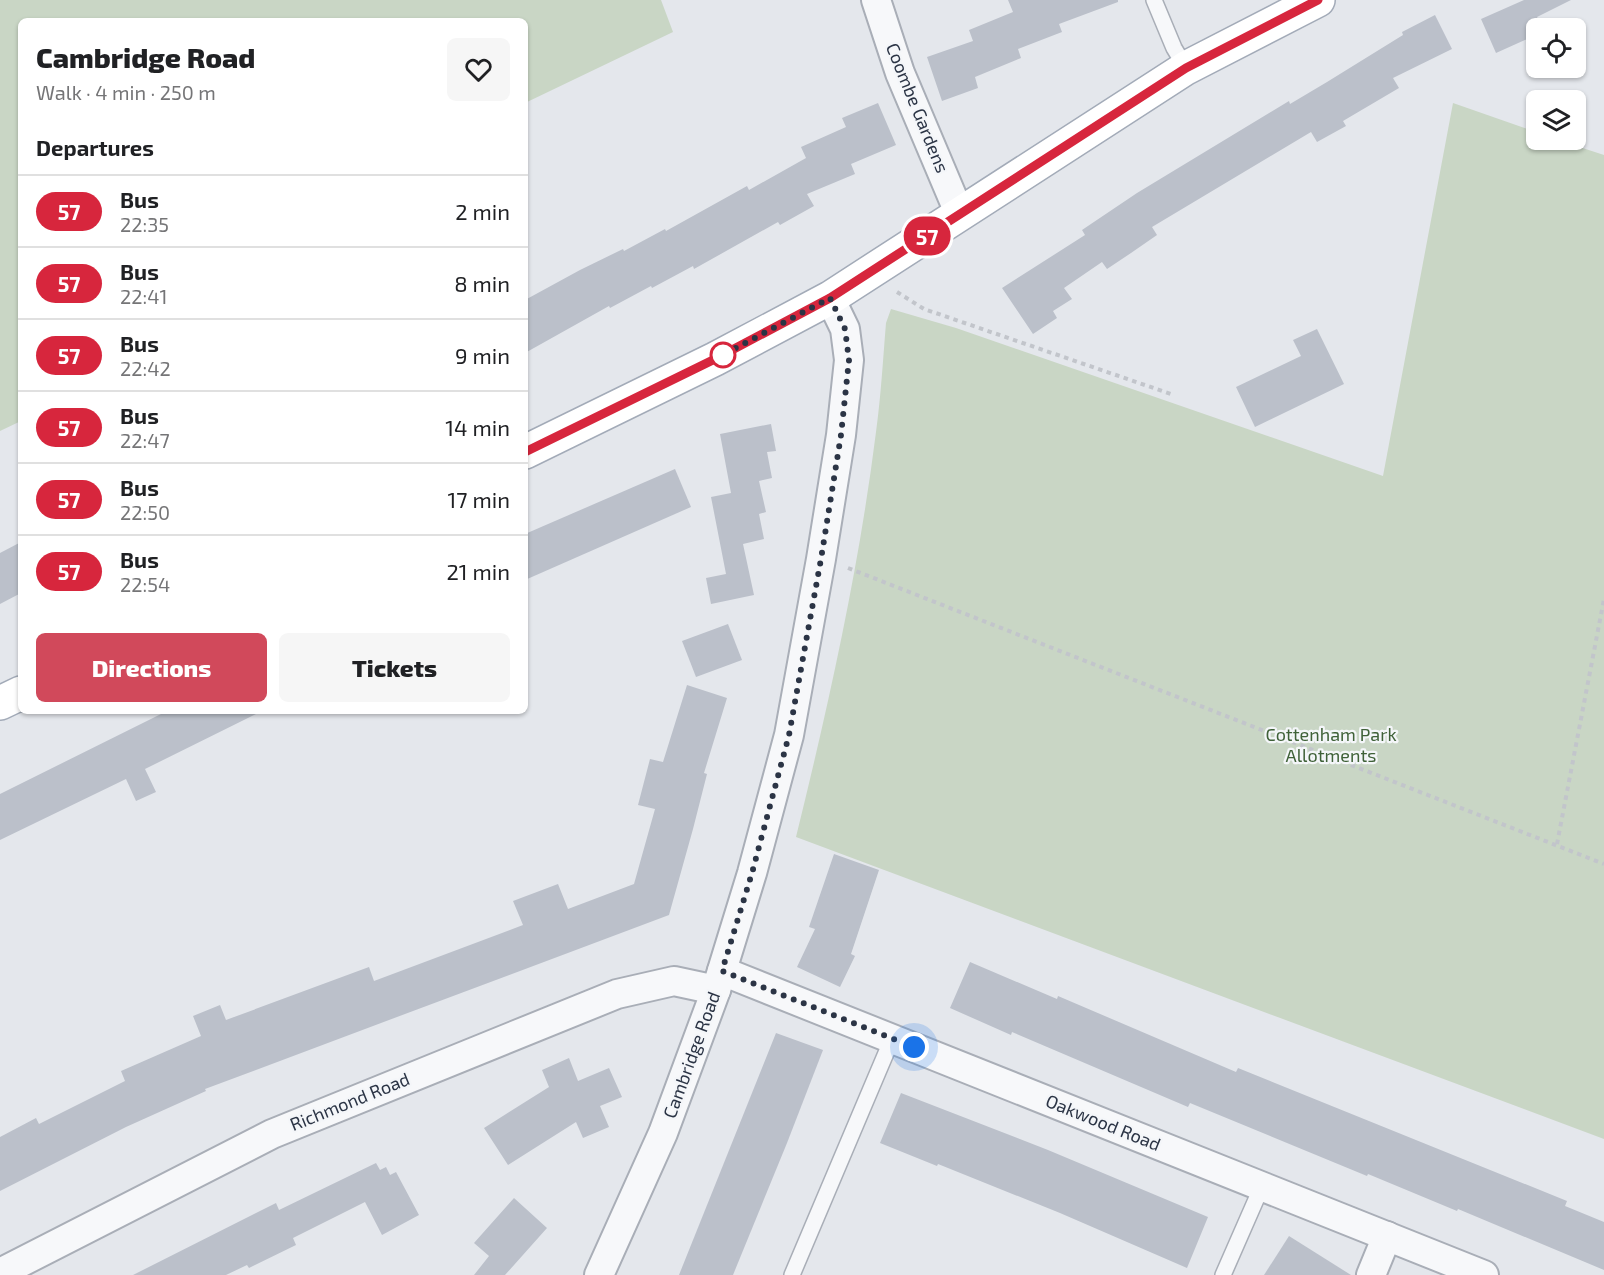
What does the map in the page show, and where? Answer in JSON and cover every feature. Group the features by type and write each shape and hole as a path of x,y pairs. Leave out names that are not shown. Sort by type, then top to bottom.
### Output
{"main road":[{"path":"528,451 715,359 830,298 1186,68 1318,0"},
{"path":"0,703 18,694"}],"street":[{"name":"Coombe Gardens","path":"876,0 900,73 960,215"},
{"name":"Cambridge Road","path":"598,1275 663,1133 719,980 752,873 789,735 841,435 849,360 845,329 830,298"},
{"name":"Oakwood Road","path":"719,980 892,1039 1484,1275"},
{"name":"Richmond Road","path":"0,1273 272,1134 617,994 674,981 719,980"},
{"path":"1371,1275 1387,1236"}],"lane":[{"path":"1154,0 1174,48 1186,68"},
{"path":"792,1275 892,1039"},
{"path":"1223,1275 1262,1186"}],"path":[{"path":"878,268 894,290 924,309 1171,394"},
{"path":"821,559 1604,864"},
{"path":"1557,844 1604,599"}],"green space":[{"path":"0,0 661,0 673,32 528,102 528,18 18,18 18,422 0,431"},
{"name":"Cottenham Park Allotments","path":"1453,103 1526,129 1526,150 1586,149 1604,155 1604,1139 796,837 852,585 876,432 886,323 891,309 956,328 1383,476"}],"building":[{"path":"1008,0 1118,0 1118,2 1059,24 1062,32 1018,49 1021,58 975,77 978,88 942,101 927,57 973,41 969,30 1013,12"},
{"path":"1524,0 1571,0 1538,18 1526,18 1526,40 1496,53 1481,19"},
{"path":"1435,15 1452,49 1393,78 1399,88 1343,121 1346,126 1317,142 1311,132 1152,227 1157,235 1107,269 1102,262 1064,288 1072,299 1053,311 1057,318 1033,334 1002,288 1085,235 1082,230 1137,193 1289,101 1290,104 1327,82 1403,35 1402,32"},
{"path":"878,103 896,145 851,164 855,174 807,194 814,206 780,225 778,222 694,269 693,266 610,308 609,306 528,351 528,298 623,249 624,251 665,229 666,231 747,186 749,190 806,158 801,147 846,127 842,118"},
{"path":"1317,329 1344,384 1255,427 1236,387 1301,356 1293,340"},
{"path":"771,424 776,451 767,452 772,478 759,481 766,512 759,514 764,539 743,544 754,595 711,604 706,578 726,574 711,497 731,493 720,434"},
{"path":"675,469 691,507 528,579 528,533"},
{"path":"18,544 18,595 0,604 0,553"},
{"path":"728,624 742,660 696,677 682,641"},
{"path":"687,685 727,698 704,773 707,774 669,915 205,1089 206,1091 126,1127 0,1191 0,1137 36,1118 39,1124 125,1081 121,1071 201,1036 193,1016 220,1005 226,1020 369,967 374,981 523,925 513,901 558,884 568,909 634,884 655,809 638,805 650,759 663,762"},
{"path":"161,714 256,714 145,769 156,792 136,801 126,779 0,840 0,794"},
{"path":"834,854 879,870 851,954 855,956 840,987 797,967 815,929 809,927"},
{"path":"970,962 1057,999 1058,996 1236,1072 1238,1068 1567,1201 1565,1206 1604,1222 1604,1270 1458,1209 1457,1211 1368,1174 1367,1176 1190,1103 1188,1107 950,1008"},
{"path":"776,1033 823,1050 787,1143 733,1275 679,1275"},
{"path":"569,1058 578,1081 609,1068 622,1097 600,1106 609,1127 583,1138 576,1122 508,1165 484,1128 549,1087 542,1070"},
{"path":"901,1093 1048,1150 1208,1217 1187,1268 1060,1213 880,1143"},
{"path":"376,1163 380,1170 386,1167 390,1175 396,1172 419,1215 382,1235 365,1202 293,1238 296,1245 249,1268 247,1265 226,1275 133,1275 276,1203 279,1210"},
{"path":"514,1198 547,1228 505,1275 474,1275 489,1256 474,1243"},
{"path":"1289,1236 1351,1275 1264,1275"}],"bus line":[{"name":"57","path":"528,451 715,359 830,298 1186,68 1318,0"}],"route":[{"path":"723,355 715,359 830,298 845,329 849,360 841,435 789,735 752,873 722,971 914,1047"}]}
